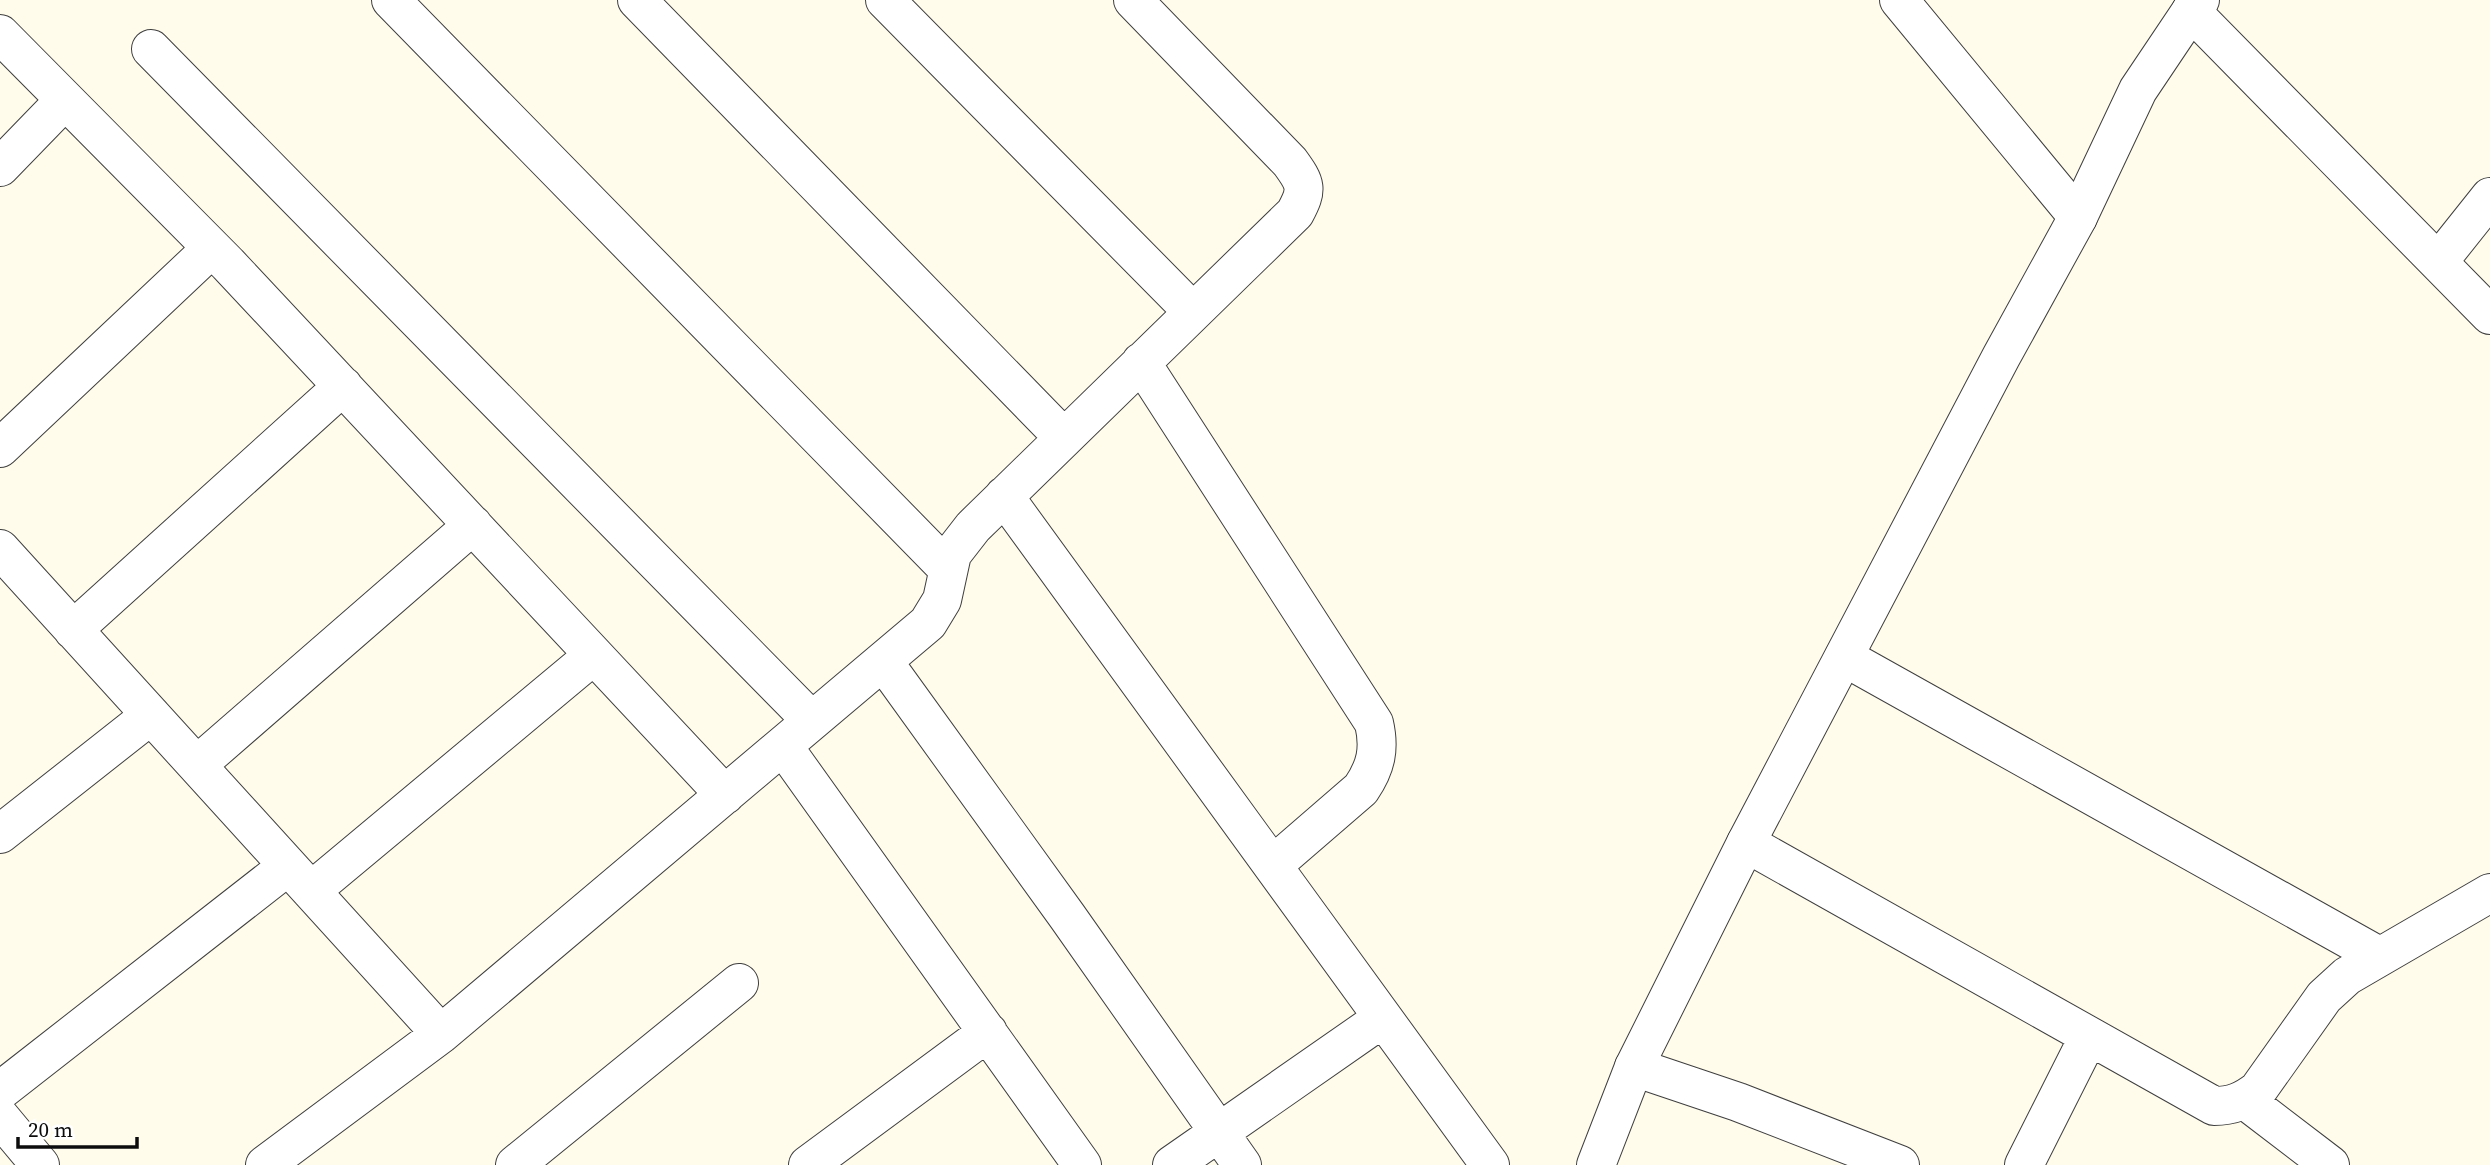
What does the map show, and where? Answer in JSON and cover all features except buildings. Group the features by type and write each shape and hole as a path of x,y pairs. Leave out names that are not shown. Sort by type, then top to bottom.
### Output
{"street":[{"path":"391,0 948,569"},
{"path":"637,0 1064,438"},
{"path":"886,0 1193,312"},
{"path":"265,1165 441,1034 928,623 939,610 948,569 960,542 1295,213 1305,189 1302,178 1290,162 1133,0"},
{"path":"1899,0 2078,217"},
{"path":"1596,1165 1634,1067 1746,843 2001,357 2078,217 2138,90 2195,5 2490,314"},
{"path":"0,34 212,248 725,794"},
{"path":"151,49 812,721"},
{"path":"0,167 65,100"},
{"path":"2439,261 2490,197"},
{"path":"0,448 212,248"},
{"path":"1141,362 1374,723 1378,741 1377,760 1360,789 1273,865"},
{"path":"73,630 343,386"},
{"path":"1004,496 1490,1165"},
{"path":"197,765 473,525"},
{"path":"8,572 73,630 441,1034"},
{"path":"0,1091 300,879 594,655"},
{"path":"1844,657 2379,956"},
{"path":"883,661 1242,1165"},
{"path":"0,834 151,715"},
{"path":"783,746 1082,1165"},
{"path":"1746,843 2214,1106 2228,1106 2245,1100 2258,1090 2324,997 2347,976 2490,893"},
{"path":"515,1165 739,983"},
{"path":"1172,1165 1383,1018"},
{"path":"808,1165 988,1032"},
{"path":"2024,1165 2089,1036"},
{"path":"1634,1067 1738,1102 1900,1165"},
{"path":"2245,1100 2330,1165"},
{"path":"0,1117 40,1165"}]}
